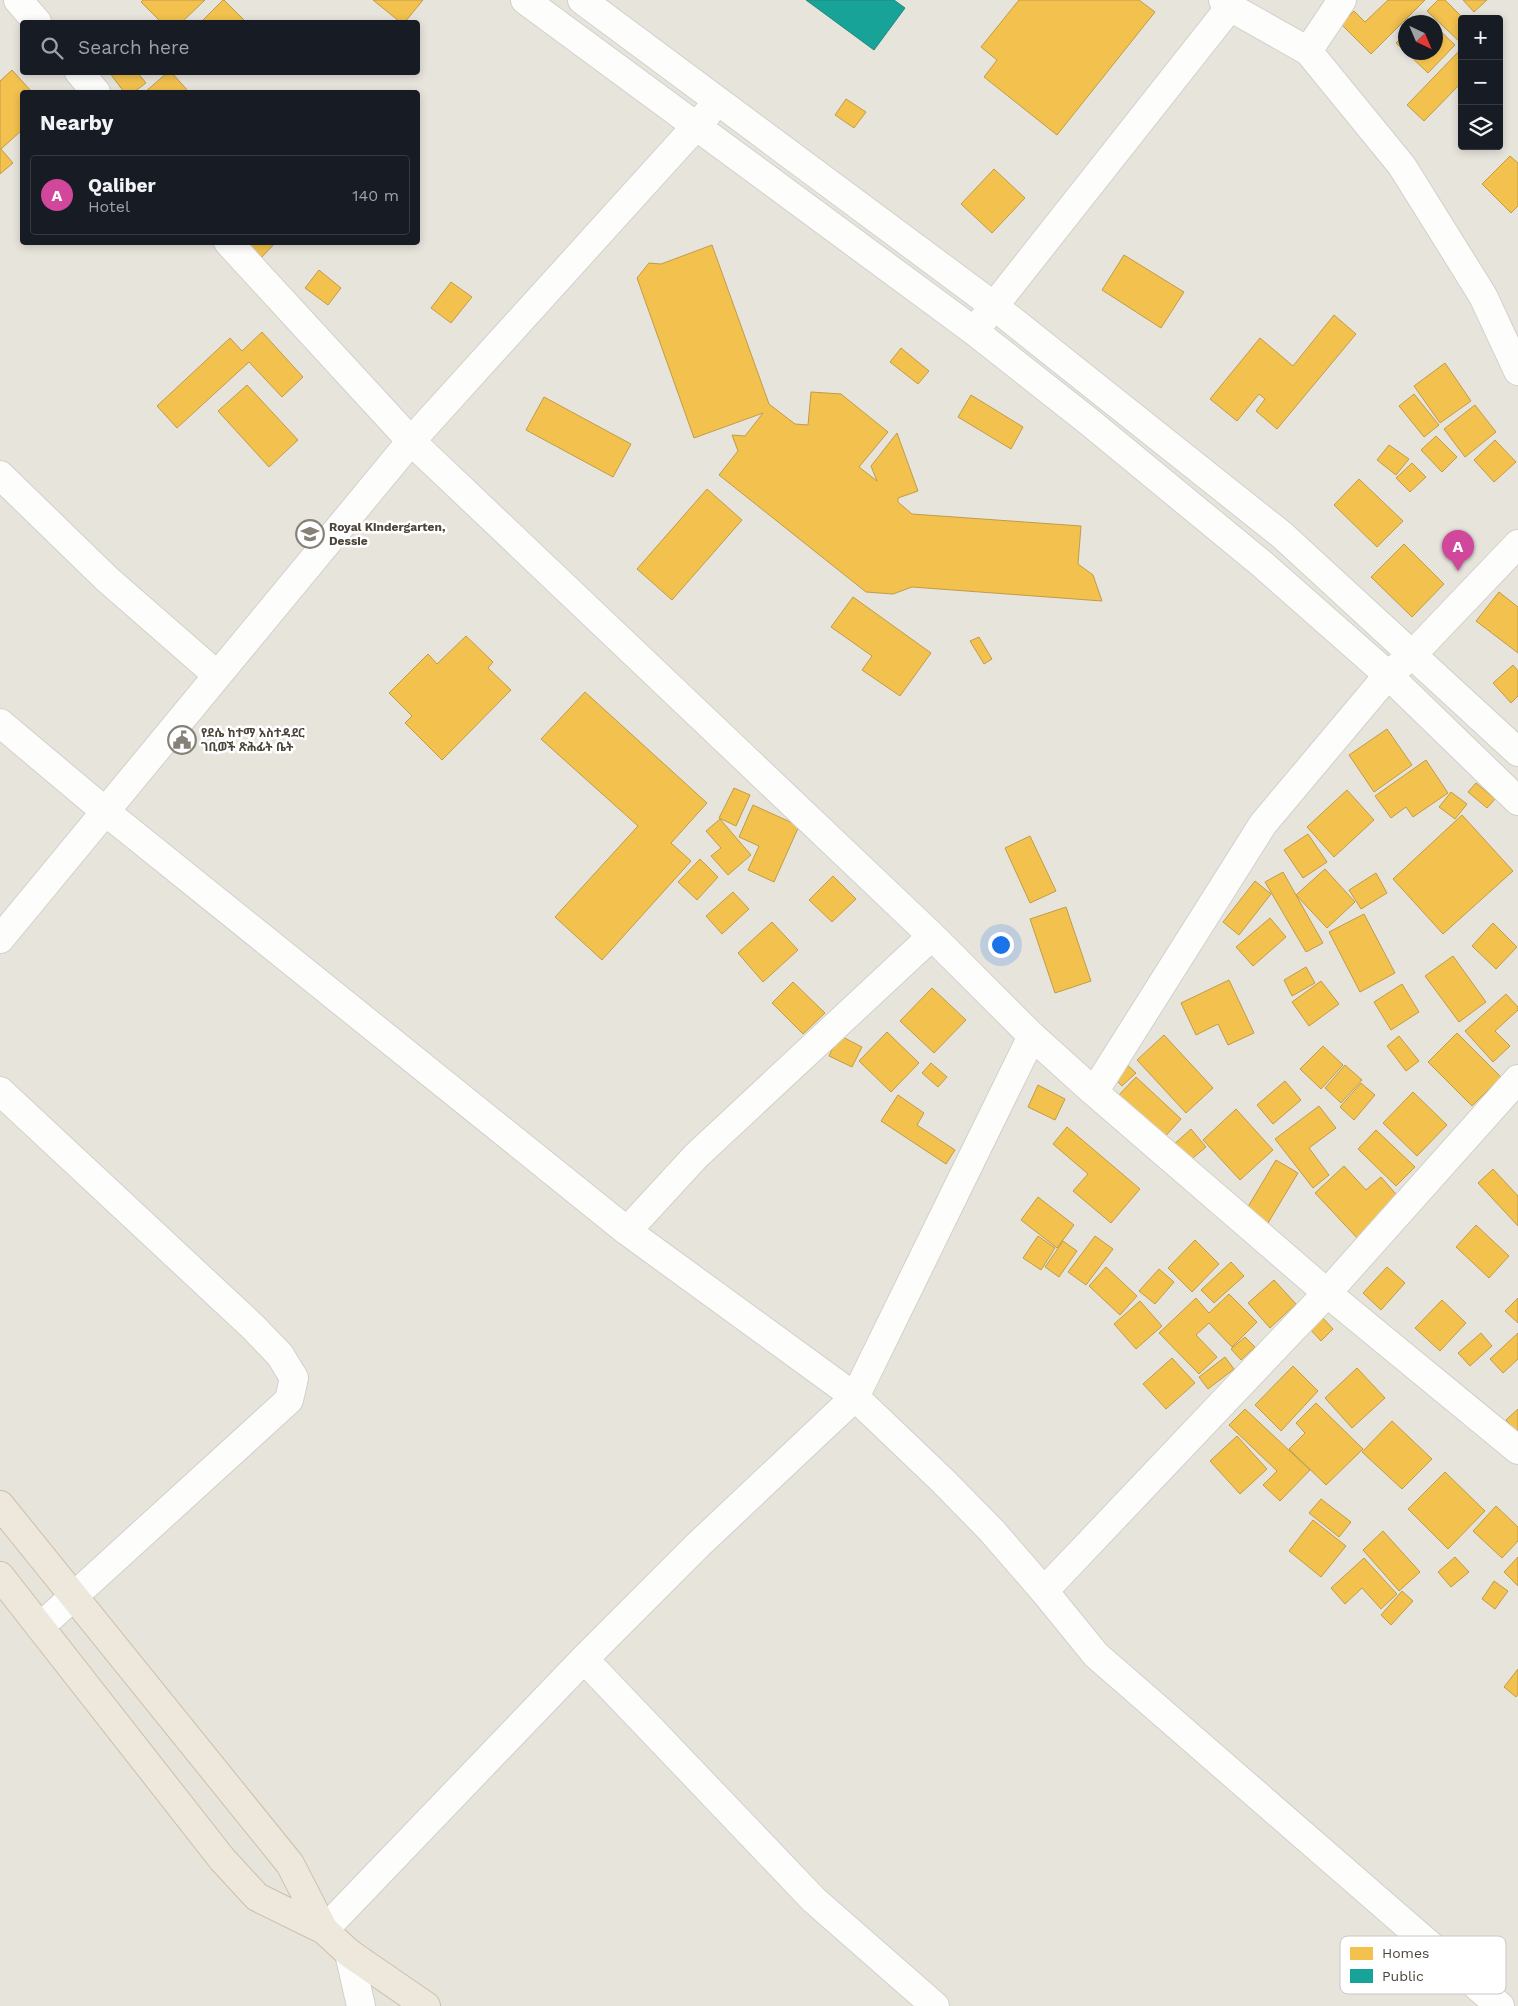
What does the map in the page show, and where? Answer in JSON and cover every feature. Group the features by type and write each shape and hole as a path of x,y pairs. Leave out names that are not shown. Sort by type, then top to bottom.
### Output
{"highway":[{"path":"0,1505 290,1864 324,1930"},
{"path":"0,1576 222,1859 257,1897 324,1930 348,1953 426,2006"}],"street":[{"path":"18,0 35,20"},
{"path":"525,0 974,331 1087,420 1262,564 1388,675 1518,801"},
{"path":"582,0 994,306 1282,535 1518,752"},
{"path":"1308,51 1342,0"},
{"path":"974,331 1226,4 1308,51 1402,166 1483,296 1518,371"},
{"path":"82,75 94,90"},
{"path":"0,939 411,441 697,127 718,101"},
{"path":"231,245 411,441 932,936 1032,1036 1327,1293 1518,1450"},
{"path":"0,475 107,580 217,674"},
{"path":"1094,1092 1263,824 1388,675 1412,655 1518,544"},
{"path":"0,723 106,812 627,1231 855,1397 944,1482 992,1532 1044,1591 1096,1655 1419,1936"},
{"path":"627,1231 696,1156 932,936"},
{"path":"324,1930 584,1659 699,1544 855,1397 1032,1036"},
{"path":"1044,1591 1327,1293 1518,1078"},
{"path":"0,1091 252,1326 280,1355 294,1378 289,1400 40,1627"},
{"path":"584,1659 814,1900 935,2006"},
{"path":"348,1953 361,2006"},
{"path":"1486,1994 1500,2006"}],"shaded area":[{"path":"0,0 1518,0 1518,2006 0,2006"}],"building: Homes":[{"path":"143,0 205,0 184,20 159,20 141,2"},
{"path":"224,0 244,20 203,20"},
{"path":"373,0 423,0 407,20 398,20"},
{"path":"1019,0 1139,0 1155,12 1057,135 984,77 997,60 981,47"},
{"path":"1388,0 1425,0 1410,15 1398,15 1398,27 1371,54 1341,24 1354,11 1365,22"},
{"path":"1438,0 1445,0 1460,15 1458,15 1458,40 1443,26 1443,15 1431,15 1427,11"},
{"path":"1463,0 1487,0 1474,12"},
{"path":"1443,34 1455,45 1443,57"},
{"path":"1458,52 1458,86 1424,121 1407,105"},
{"path":"1414,60 1441,60 1428,73"},
{"path":"12,70 30,90 20,90 20,132 1,149 13,163 0,174 0,81"},
{"path":"111,75 139,75 146,83 137,90 122,90"},
{"path":"165,75 174,75 187,90 147,90"},
{"path":"846,99 866,112 854,128 835,115"},
{"path":"1510,156 1518,163 1518,206 1511,213 1482,184"},
{"path":"994,169 1025,198 992,233 961,204"},
{"path":"250,245 273,245 262,257"},
{"path":"712,245 769,404 795,424 808,425 811,392 841,394 888,432 859,467 877,481 871,466 897,433 918,491 898,498 898,502 912,514 1081,526 1078,564 1093,575 1102,601 912,587 893,594 866,592 719,475 738,451 732,435 745,436 763,413 694,438 637,278 649,263 661,264"},
{"path":"1124,255 1184,292 1161,328 1102,290"},
{"path":"319,270 341,288 328,305 305,288"},
{"path":"451,282 472,297 451,323 431,308"},
{"path":"1334,315 1356,334 1277,429 1256,411 1265,399 1259,394 1237,421 1210,399 1260,338 1293,366"},
{"path":"262,332 303,377 282,397 249,362 177,428 157,406 230,338 242,351"},
{"path":"901,348 929,371 918,384 890,362"},
{"path":"1445,363 1471,401 1440,423 1414,386"},
{"path":"247,385 298,440 269,467 218,411"},
{"path":"1414,394 1439,425 1424,437 1399,406"},
{"path":"971,395 1023,427 1011,449 958,417"},
{"path":"544,397 631,444 613,477 526,430"},
{"path":"1475,405 1496,432 1465,457 1444,429"},
{"path":"1436,436 1457,457 1442,472 1421,450"},
{"path":"1495,440 1516,462 1494,482 1474,460"},
{"path":"1389,445 1409,459 1396,475 1377,460"},
{"path":"1412,463 1426,477 1410,492 1396,478"},
{"path":"1359,479 1403,521 1377,547 1334,505"},
{"path":"707,489 742,520 672,600 637,569"},
{"path":"1404,544 1444,584 1412,617 1371,577"},
{"path":"1499,592 1518,607 1518,653 1476,621"},
{"path":"853,597 931,653 900,696 862,670 872,656 831,627"},
{"path":"466,636 493,662 488,668 511,690 442,760 405,723 412,716 389,693 428,654 437,664"},
{"path":"979,637 992,659 984,664 970,641"},
{"path":"1513,665 1518,671 1518,696 1511,703 1493,683"},
{"path":"585,692 707,803 671,843 691,861 602,960 555,917 638,826 541,739"},
{"path":"1387,729 1412,765 1374,792 1349,755"},
{"path":"1426,760 1448,793 1413,817 1406,807 1391,818 1375,796"},
{"path":"1476,783 1495,799 1487,808 1468,792"},
{"path":"734,788 750,795 736,826 719,818"},
{"path":"1347,790 1374,820 1334,857 1307,827"},
{"path":"1451,792 1467,804 1455,819 1439,807"},
{"path":"753,805 799,826 774,882 748,870 759,846 739,837"},
{"path":"1462,815 1513,871 1443,934 1393,879"},
{"path":"720,819 751,855 728,875 711,856 721,848 706,831"},
{"path":"1308,834 1327,862 1303,878 1284,850"},
{"path":"1030,836 1056,891 1030,903 1005,848"},
{"path":"700,859 718,877 697,900 678,882"},
{"path":"1325,869 1355,902 1327,928 1296,895"},
{"path":"1283,872 1323,943 1306,952 1265,882"},
{"path":"1376,873 1387,893 1361,909 1349,890"},
{"path":"833,876 856,899 832,922 809,900"},
{"path":"1255,881 1271,894 1239,935 1223,922"},
{"path":"733,892 749,909 722,934 706,916"},
{"path":"1066,907 1091,981 1055,993 1030,919"},
{"path":"1364,914 1395,973 1360,992 1329,932"},
{"path":"1270,918 1286,937 1253,966 1236,947"},
{"path":"772,922 798,950 763,982 738,953"},
{"path":"1493,923 1517,947 1496,969 1472,946"},
{"path":"1453,956 1486,1002 1459,1022 1425,976"},
{"path":"1306,967 1315,983 1292,996 1284,980"},
{"path":"1229,980 1254,1033 1228,1045 1218,1024 1196,1035 1181,1003"},
{"path":"1321,981 1339,1004 1309,1026 1292,1002"},
{"path":"793,982 825,1013 803,1034 772,1003"},
{"path":"1402,984 1419,1012 1391,1030 1374,1002"},
{"path":"932,988 966,1020 934,1053 900,1021"},
{"path":"1506,994 1518,1007 1518,1010 1495,1031 1510,1046 1493,1062 1465,1031"},
{"path":"887,1032 919,1063 891,1092 859,1061"},
{"path":"1457,1033 1501,1077 1472,1106 1428,1062"},
{"path":"839,1035 862,1047 852,1067 829,1056"},
{"path":"1164,1035 1213,1088 1186,1113 1137,1060"},
{"path":"1399,1036 1419,1061 1406,1071 1387,1046"},
{"path":"1323,1046 1343,1065 1321,1089 1300,1069"},
{"path":"1124,1062 1136,1073 1122,1086 1111,1075"},
{"path":"931,1063 947,1077 938,1087 922,1073"},
{"path":"1345,1065 1362,1080 1341,1103 1325,1088"},
{"path":"1136,1077 1181,1119 1162,1140 1117,1097"},
{"path":"1285,1081 1301,1100 1273,1124 1257,1105"},
{"path":"1361,1083 1375,1095 1354,1120 1340,1107"},
{"path":"1038,1085 1065,1099 1055,1120 1028,1107"},
{"path":"1413,1092 1447,1125 1417,1156 1383,1123"},
{"path":"898,1095 924,1113 917,1125 955,1150 946,1164 881,1121"},
{"path":"1319,1106 1336,1128 1309,1148 1329,1175 1313,1188 1275,1139"},
{"path":"1236,1109 1273,1150 1240,1180 1203,1140"},
{"path":"1067,1127 1140,1189 1111,1223 1073,1191 1088,1174 1053,1144"},
{"path":"1191,1129 1206,1147 1187,1163 1172,1146"},
{"path":"1376,1130 1415,1167 1396,1186 1358,1149"},
{"path":"1276,1160 1298,1173 1268,1223 1246,1210"},
{"path":"1344,1166 1366,1190 1381,1177 1402,1201 1359,1240 1315,1193"},
{"path":"1493,1169 1518,1196 1518,1226 1478,1183"},
{"path":"1038,1197 1074,1225 1057,1248 1021,1220"},
{"path":"1476,1225 1509,1256 1489,1278 1456,1247"},
{"path":"1038,1236 1055,1248 1041,1270 1023,1258"},
{"path":"1095,1236 1113,1249 1086,1285 1068,1272"},
{"path":"1195,1240 1219,1264 1192,1292 1168,1268"},
{"path":"1063,1241 1077,1251 1059,1277 1045,1267"},
{"path":"1231,1262 1244,1276 1214,1303 1201,1290"},
{"path":"1106,1267 1137,1296 1120,1315 1089,1286"},
{"path":"1387,1267 1405,1283 1381,1310 1363,1293"},
{"path":"1159,1269 1174,1282 1155,1304 1139,1291"},
{"path":"1274,1280 1296,1304 1270,1328 1248,1303"},
{"path":"1229,1294 1257,1322 1232,1347 1209,1323 1196,1335 1217,1357 1199,1374 1159,1333 1196,1298 1209,1313"},
{"path":"1518,1298 1518,1323 1505,1311"},
{"path":"1442,1300 1466,1323 1440,1351 1415,1328"},
{"path":"1140,1301 1162,1326 1136,1349 1114,1324"},
{"path":"1321,1316 1333,1329 1321,1341 1309,1328"},
{"path":"1481,1333 1492,1346 1470,1366 1458,1353"},
{"path":"1518,1333 1518,1359 1503,1373 1490,1359"},
{"path":"1245,1337 1255,1347 1241,1360 1231,1349"},
{"path":"1225,1357 1234,1369 1208,1389 1199,1377"},
{"path":"1172,1358 1195,1383 1166,1409 1143,1384"},
{"path":"1293,1366 1318,1391 1281,1431 1255,1405"},
{"path":"1357,1368 1385,1398 1352,1428 1325,1398"},
{"path":"1316,1403 1363,1449 1326,1485 1289,1449 1305,1433 1296,1423"},
{"path":"1245,1409 1310,1470 1280,1501 1263,1485 1277,1471 1229,1425"},
{"path":"1518,1409 1518,1433 1506,1420"},
{"path":"1392,1421 1432,1459 1402,1489 1362,1452"},
{"path":"1237,1436 1267,1469 1240,1494 1210,1461"},
{"path":"1445,1472 1485,1511 1448,1549 1408,1509"},
{"path":"1321,1499 1351,1522 1339,1537 1309,1513"},
{"path":"1496,1506 1518,1527 1518,1541 1502,1558 1473,1531"},
{"path":"1313,1520 1346,1546 1321,1577 1289,1551"},
{"path":"1383,1531 1420,1572 1399,1591 1363,1550"},
{"path":"1455,1557 1469,1572 1451,1587 1438,1572"},
{"path":"1518,1557 1518,1586 1504,1572"},
{"path":"1364,1558 1397,1594 1381,1609 1362,1588 1345,1604 1331,1588"},
{"path":"1494,1581 1508,1591 1495,1609 1482,1599"},
{"path":"1402,1591 1413,1601 1391,1625 1381,1615"},
{"path":"1518,1669 1518,1694 1516,1697 1504,1687"}],"building: Public":[{"path":"806,0 894,0 905,8 874,50"}],"place":[{"name":"Royal Kindergarten, Dessie","path":"310,534"},
{"name":"Qaliber","path":"1458,571"},
{"name":"የደሴ ከተማ አስተዳደር ገቢወች ጽሕፊት ቤት","path":"182,740"}]}
